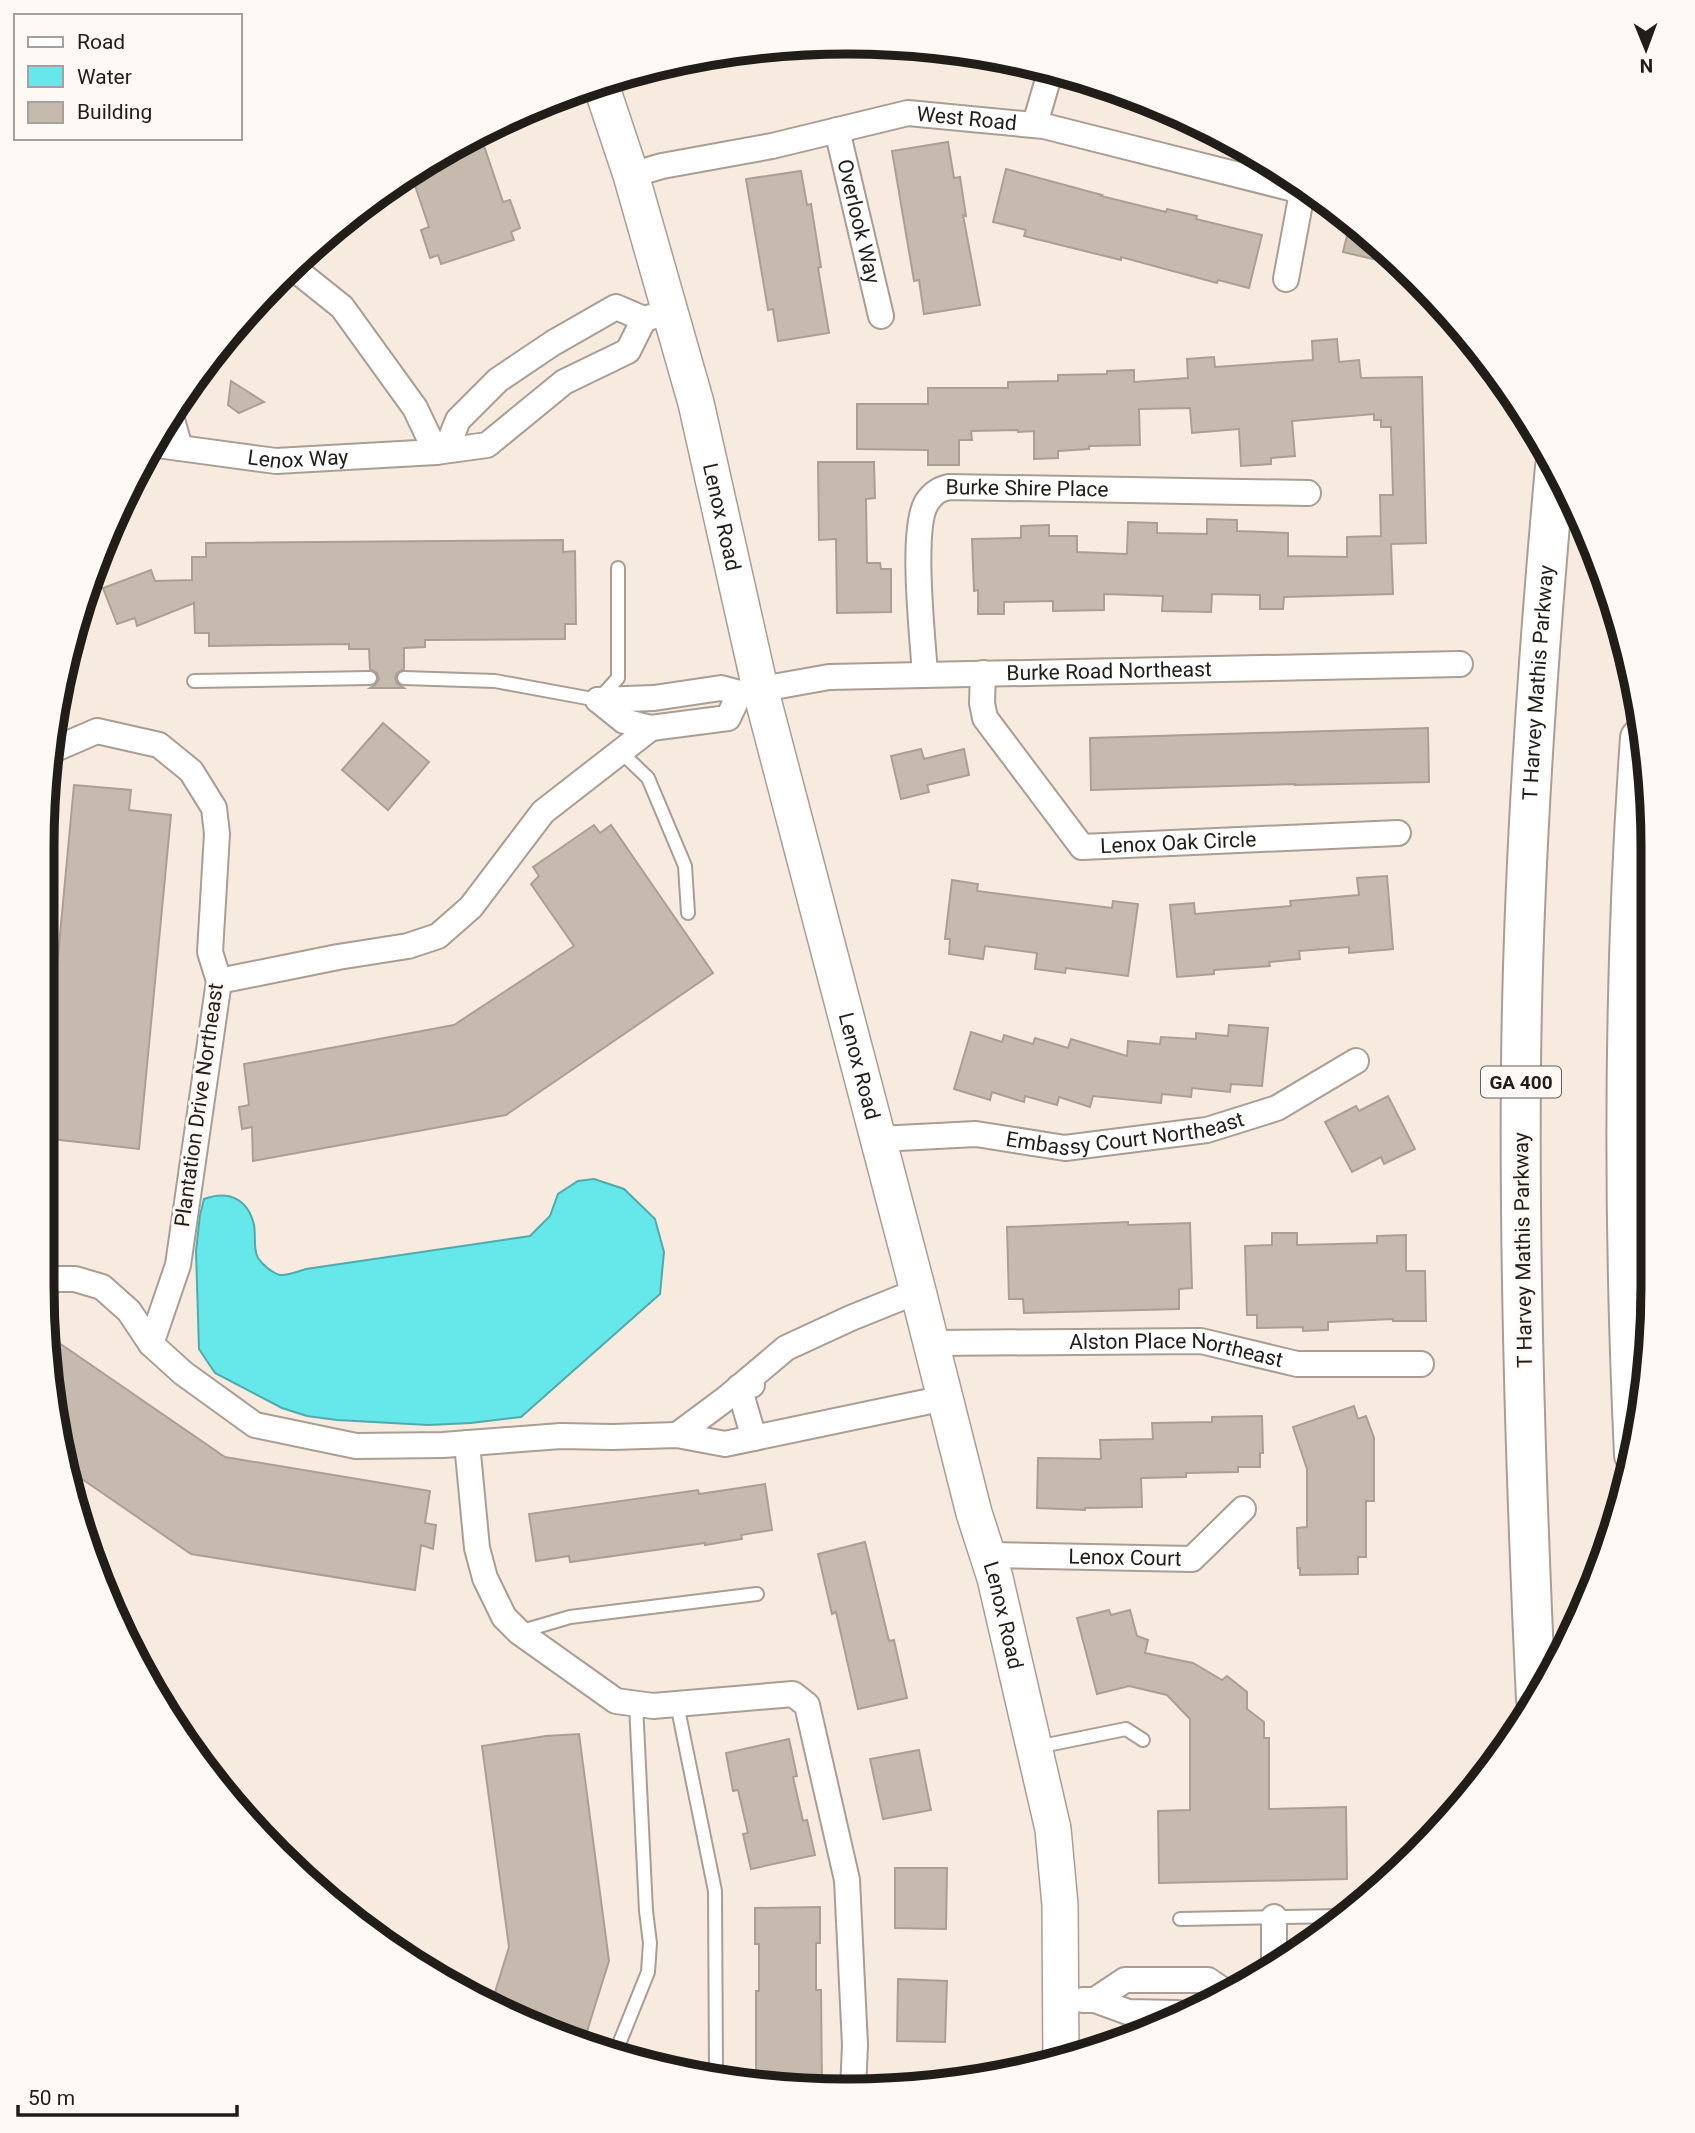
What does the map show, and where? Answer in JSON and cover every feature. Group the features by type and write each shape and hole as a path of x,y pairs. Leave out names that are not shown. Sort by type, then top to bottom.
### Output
{"highway":[{"name":"T Harvey Mathis Parkway","path":"1535,1680 1528,1540 1521,1227 1521,1065 1534,741 1553,487"},
{"path":"1632,1400 1627,1226 1628,1066 1638,784"}],"street":[{"path":"1035,124 1048,80"},
{"name":"Lenox Road","path":"604,93 631,174 657,315 696,403 750,690 879,1139 974,1513 995,1578 1054,1829 1060,1905 1061,2050"},
{"name":"West Road","path":"631,174 772,146 908,113 1035,124 1281,184"},
{"name":"Overlook Way","path":"837,130 881,316"},
{"path":"1286,279 1301,198"},
{"path":"301,274 342,307 415,408 441,451"},
{"path":"441,451 458,420 498,380 544,349 616,307 657,315"},
{"name":"Lenox Way","path":"164,446 276,461 441,451 487,445 564,382 628,351 657,315"},
{"path":"544,349 564,382"},
{"path":"174,429 180,448"},
{"name":"Burke Shire Place","path":"925,675 918,541 926,503 939,489 949,487 1308,493"},
{"name":"Burke Road Northeast","path":"598,700 654,698 721,688 750,690 829,677 1460,664"},
{"name":"Lenox Oak Circle","path":"983,673 982,703 985,718 1082,847 1398,833"},
{"path":"598,700 624,721 651,728 728,718 750,690"},
{"path":"676,695 682,724"},
{"path":"219,982 338,957 408,946 438,936 471,907 543,813 651,728"},
{"name":"Plantation Drive Northeast","path":"61,747 97,731 159,745 191,771 214,808 216,834 210,953 219,982 178,1265 151,1344"},
{"name":"Embassy Court Northeast","path":"879,1139 976,1134 1065,1148 1207,1130 1277,1108 1356,1061"},
{"path":"54,1280 75,1279 102,1287 129,1311 151,1344 183,1373 255,1425 356,1446 467,1443 561,1436 677,1435 725,1444 945,1398"},
{"path":"677,1435 739,1387 759,1383 782,1362 786,1348 918,1291"},
{"name":"Alston Place Northeast","path":"932,1343 1201,1341 1297,1364 1421,1364"},
{"path":"739,1387 754,1438"},
{"path":"467,1443 477,1548 485,1578 505,1617 519,1632 616,1701 653,1706 793,1695 807,1705 847,1880 855,2045 853,2079"},
{"name":"Lenox Court","path":"987,1555 1192,1559 1243,1509"},
{"path":"1274,1917 1274,1954"},
{"path":"1095,2000 1125,1980 1169,2000"},
{"path":"1060,2001 1095,2000 1128,2012 1169,2000 1208,1980 1217,1986"}],"lane":[{"path":"404,678 495,681 598,700 618,678 618,568"},
{"path":"194,681 370,678"},
{"path":"622,753 648,778 685,866 688,913"},
{"path":"519,1632 570,1617 757,1594"},
{"path":"618,2045 648,1972 650,1943 646,1911 636,1704"},
{"path":"677,1704 715,1891 716,2068"},
{"path":"1035,1748 1126,1728 1143,1740"},
{"path":"1180,1919 1328,1916"}],"water":[{"path":"594,1179 624,1189 655,1219 664,1252 660,1294 521,1417 428,1425 307,1416 282,1408 215,1373 199,1349 196,1251 204,1199 229,1196 242,1203 254,1225 258,1258 271,1270 283,1275 306,1269 530,1236 550,1216 558,1194 578,1181"}],"building":[{"path":"948,142 954,178 960,177 966,216 963,215 980,305 924,314 919,280 914,281 892,151"},
{"path":"483,143 503,202 510,200 520,228 511,232 514,240 441,264 438,255 430,258 421,230 429,227 414,184"},
{"path":"1006,169 1101,196 1166,212 1167,209 1197,216 1196,219 1262,235 1249,288 1218,280 1217,283 1121,257 1121,260 1024,236 1026,230 993,222"},
{"path":"801,171 807,205 811,204 829,333 778,341 773,309 768,310 746,179"},
{"path":"1348,232 1381,261 1343,252"},
{"path":"1337,339 1339,362 1359,360 1361,378 1422,377 1426,543 1391,544 1393,594 1284,597 1283,609 1260,609 1260,595 1212,594 1211,612 1162,611 1163,596 1104,594 1104,610 1053,611 1053,601 1004,602 1004,614 978,614 978,590 974,591 972,539 1021,538 1021,526 1049,525 1049,536 1077,536 1077,552 1127,554 1128,522 1157,523 1157,533 1207,534 1207,519 1237,520 1237,531 1288,533 1288,556 1347,557 1347,537 1381,536 1380,495 1393,495 1391,427 1381,427 1381,420 1374,420 1374,414 1292,421 1295,456 1271,458 1271,464 1241,466 1239,429 1192,433 1190,408 1139,409 1140,445 1089,446 1089,449 1058,451 1058,458 1034,459 1034,431 1018,430 971,431 972,440 959,440 959,465 928,465 928,450 857,449 857,404 928,404 928,388 1008,388 1008,382 1058,381 1058,375 1107,374 1107,371 1134,370 1134,382 1188,378 1187,359 1214,357 1215,367 1313,360 1312,341"},
{"path":"231,381 264,402 239,413 228,405"},
{"path":"818,462 874,462 875,498 866,499 867,563 880,563 881,569 891,569 891,612 837,613 836,539 819,540"},
{"path":"563,540 563,552 575,551 576,624 565,624 565,639 425,640 425,647 404,648 404,669 397,673 395,678 404,688 370,688 379,679 377,673 370,669 369,649 349,649 349,644 209,646 209,633 195,633 194,603 137,626 135,618 117,624 103,588 151,570 155,581 192,580 192,557 206,557 206,543"},
{"path":"383,723 429,762 388,810 342,770"},
{"path":"1428,728 1429,782 1091,790 1090,738"},
{"path":"921,749 924,759 964,749 969,775 927,785 929,792 901,799 891,756"},
{"path":"74,785 131,790 129,810 171,815 139,1149 54,1139 54,999"},
{"path":"594,825 600,833 611,825 713,973 506,1115 253,1161 252,1127 242,1129 239,1107 249,1105 244,1064 454,1025 574,946 531,884 539,876 533,867"},
{"path":"1387,876 1393,949 1349,953 1349,947 1299,951 1300,959 1269,962 1270,966 1214,970 1214,974 1177,977 1170,905 1194,903 1195,914 1291,906 1290,901 1359,895 1357,878"},
{"path":"952,880 978,884 977,891 1112,908 1113,901 1138,904 1128,976 1066,968 1065,973 1035,969 1037,953 985,946 983,959 949,954 950,939 945,939"},
{"path":"1229,1025 1268,1028 1262,1086 1231,1084 1230,1092 1192,1088 1191,1097 1162,1094 1161,1103 1093,1096 1090,1107 1059,1097 1057,1105 1025,1096 1024,1102 992,1092 990,1100 954,1089 971,1032 1002,1042 1004,1035 1033,1044 1035,1038 1068,1048 1071,1039 1127,1056 1128,1041 1160,1044 1161,1037 1196,1039 1196,1033 1228,1036"},
{"path":"1388,1096 1415,1149 1384,1164 1381,1157 1352,1172 1325,1122 1356,1106 1359,1111"},
{"path":"1128,1222 1128,1225 1190,1223 1192,1288 1179,1289 1179,1309 1024,1313 1023,1299 1009,1299 1007,1227"},
{"path":"1272,1233 1297,1233 1297,1245 1377,1243 1377,1236 1406,1235 1406,1271 1425,1271 1426,1321 1393,1319 1328,1322 1328,1330 1303,1331 1303,1327 1257,1328 1257,1315 1247,1315 1245,1246 1272,1245"},
{"path":"56,1341 225,1457 430,1491 425,1523 436,1525 433,1549 421,1545 415,1590 191,1554 77,1476 61,1389"},
{"path":"1354,1406 1358,1419 1366,1416 1374,1438 1374,1501 1366,1501 1366,1557 1358,1557 1358,1574 1300,1575 1297,1528 1307,1527 1307,1469 1293,1427"},
{"path":"1262,1416 1263,1453 1260,1453 1260,1467 1238,1467 1238,1472 1186,1473 1186,1477 1141,1478 1142,1507 1085,1510 1037,1508 1038,1458 1101,1459 1100,1440 1153,1439 1152,1423 1212,1422 1212,1417"},
{"path":"765,1484 772,1530 741,1535 742,1539 705,1545 570,1562 569,1556 536,1561 529,1514 698,1490 699,1494"},
{"path":"865,1542 889,1641 894,1640 907,1698 858,1709 836,1612 832,1614 818,1554"},
{"path":"1109,1610 1111,1615 1130,1610 1137,1636 1148,1640 1145,1653 1193,1663 1222,1680 1227,1676 1247,1692 1247,1709 1264,1722 1264,1738 1269,1738 1269,1809 1346,1807 1347,1879 1159,1883 1158,1811 1190,1810 1190,1719 1167,1695 1129,1686 1097,1694 1077,1618"},
{"path":"579,1734 609,1961 586,2034 494,1995 509,1947 482,1746"},
{"path":"789,1739 797,1776 793,1777 803,1821 807,1820 815,1855 751,1869 743,1834 748,1833 738,1790 733,1791 726,1753"},
{"path":"919,1750 931,1810 883,1819 870,1759"},
{"path":"895,1868 947,1868 946,1929 895,1928"},
{"path":"820,1907 820,1943 816,1943 816,1990 821,1990 822,2078 756,2073 759,1944 755,1944 755,1908"},
{"path":"898,1979 947,1981 945,2042 897,2041"}]}
